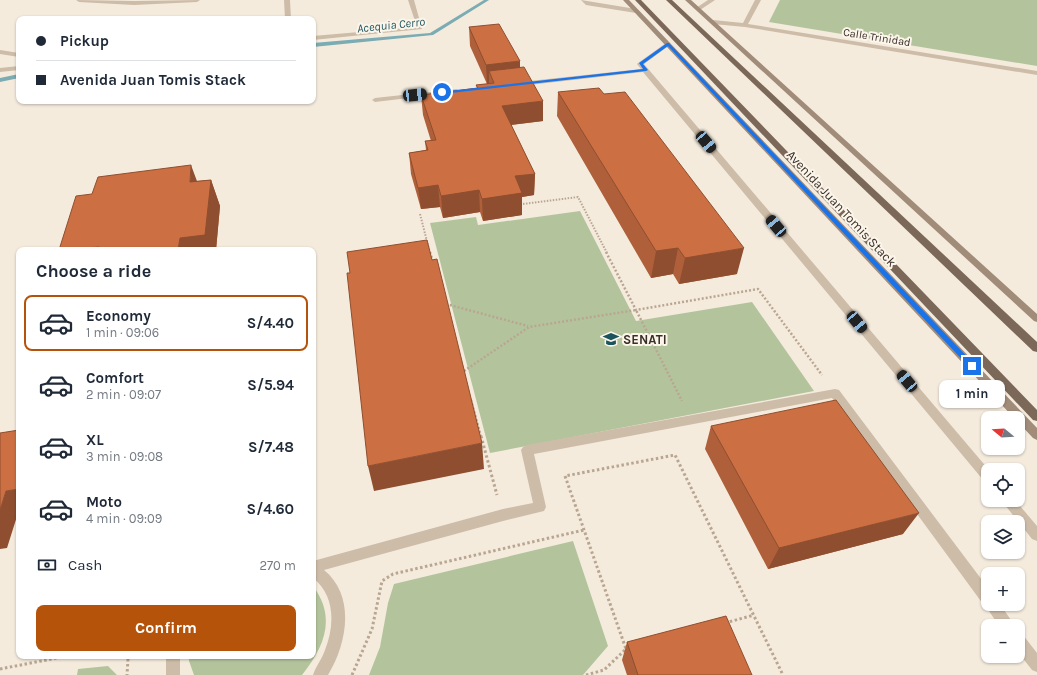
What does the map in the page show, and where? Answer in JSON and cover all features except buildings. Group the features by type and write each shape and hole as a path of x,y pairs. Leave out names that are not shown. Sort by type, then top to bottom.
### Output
{"main road":[{"name":"Avenida Juan Tomis Stack","path":"638,0 1037,417"},
{"path":"670,0 1037,348"}],"street":[{"path":"79,0 134,3 197,0"},
{"path":"287,0 288,16"},
{"path":"316,38 420,28 411,0"},
{"path":"584,0 586,3 636,11"},
{"name":"Avenida Juan Tomis Stack","path":"626,0 1037,435"},
{"path":"688,0 1037,319"},
{"path":"698,9 712,0"},
{"path":"745,25 758,0"},
{"name":"Calle Trinidad","path":"713,22 745,25 1037,73"},
{"path":"668,44 640,64 981,469"},
{"path":"0,52 16,55"},
{"path":"0,70 16,68"},
{"path":"512,85 646,70"},
{"path":"375,100 465,90"},
{"path":"316,566 503,515 540,507 527,450 835,393 981,590"},
{"path":"1013,507 1037,535"},
{"path":"316,572 325,580 335,596 339,617 337,639 328,662 320,675"},
{"path":"1025,649 1037,665"},
{"path":"173,659 173,675"}],"path":[{"path":"523,204 578,198 691,420"},
{"path":"420,214 435,266"},
{"path":"447,311 445,304 528,326 636,310 758,289 835,393"},
{"path":"464,371 528,326"},
{"path":"462,363 466,378"},
{"path":"470,394 503,515"},
{"path":"626,649 565,476 675,455 783,675"},
{"path":"352,675 372,629 382,581 393,574 584,530"},
{"path":"724,623 754,615"},
{"path":"586,675 604,673 626,649 633,647"},
{"path":"0,669 52,659"},
{"path":"127,675 128,659"}],"green space":[{"path":"780,0 1037,0 1037,66 769,22"},
{"path":"580,211 636,321 752,302 814,391 490,453 430,223 476,217 478,225"},
{"path":"573,541 608,646 583,675 369,675 380,647 388,603 394,584"},
{"path":"316,591 324,609 326,621 325,632 316,654"},
{"path":"189,659 313,659 302,675 194,675"},
{"path":"108,666 117,675 77,675 78,669"}],"waterway":[{"name":"Acequia Cerro","path":"316,45 431,34 487,0"},
{"name":"Acequia Cerro","path":"0,80 16,77"}],"place":[{"name":"SENATI","path":"611,339"}],"route":[{"path":"442,92 646,70 640,64 668,44 972,366"}]}
